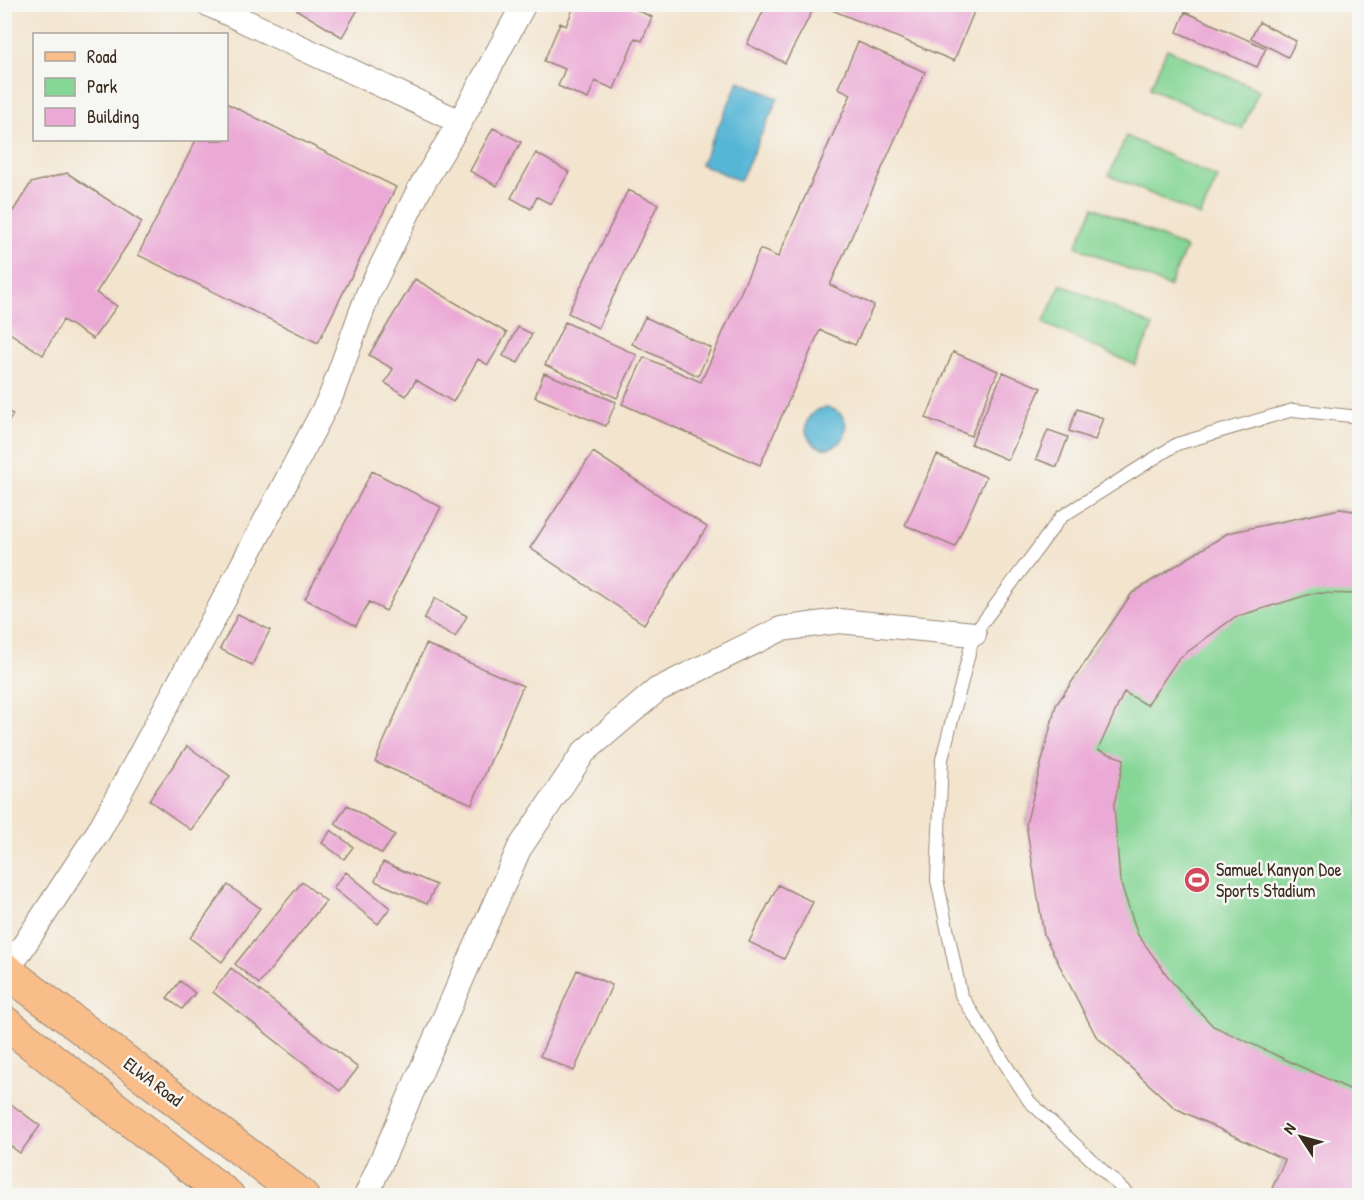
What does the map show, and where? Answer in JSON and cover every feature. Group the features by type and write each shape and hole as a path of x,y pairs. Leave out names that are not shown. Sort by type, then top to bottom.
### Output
{"main road":[{"name":"ELWA Road","path":"6,970 302,1196"},
{"path":"4,1022 228,1196"}],"street":[{"path":"208,4 460,122"},
{"path":"6,970 99,831 234,581 331,396 368,294 419,190 460,122 524,4"},
{"path":"366,1196 519,849 584,752 657,690 781,629 839,621 974,634"}],"lane":[{"path":"1130,1196 1029,1101 962,995 937,880 942,759 974,634 1061,517 1177,444 1293,410 1359,417"}],"green space":[{"path":"1167,49 1259,90 1242,129 1150,88"},
{"path":"1126,136 1218,178 1200,216 1109,175"},
{"path":"1094,207 1186,248 1169,287 1076,246"},
{"path":"1061,284 1153,326 1135,365 1043,323"},
{"name":"Samuel Kanyon Doe Sports Stadium","path":"1340,509 1359,512 1359,1195 1272,1188 1284,1159 1026,824 1056,705 1132,593 1228,533"}],"water":[{"path":"739,81 778,98 740,181 701,164"},
{"path":"826,408 840,414 846,428 840,442 826,448 812,442 806,428 812,414"}],"building":[{"path":"300,4 361,4 342,37 297,10"},
{"path":"575,4 623,4 652,17 642,41 635,38 614,89 595,81 588,99 558,86 565,69 544,61 560,23 566,26"},
{"path":"767,4 816,4 785,63 747,44"},
{"path":"834,4 977,4 954,61 832,10"},
{"path":"1185,12 1266,48 1257,67 1177,32"},
{"path":"1259,22 1296,41 1288,57 1251,38"},
{"path":"858,42 925,72 830,285 874,305 855,345 820,330 760,465 622,404 644,357 701,382 760,249 778,257 851,94 838,88"},
{"path":"228,104 396,187 318,343 138,255 195,141 228,141"},
{"path":"493,128 521,142 497,186 470,171"},
{"path":"536,153 569,172 551,204 537,197 531,209 511,198"},
{"path":"67,173 142,222 96,293 117,306 93,339 63,320 43,355 4,329 4,225 31,183"},
{"path":"628,190 658,204 598,328 568,313"},
{"path":"415,279 507,333 488,365 478,359 453,402 416,380 406,396 385,383 393,369 369,355"},
{"path":"645,317 711,348 698,376 632,344"},
{"path":"565,322 637,355 617,398 545,365"},
{"path":"518,327 532,334 518,363 503,356"},
{"path":"953,352 998,371 971,436 926,418"},
{"path":"1003,372 1041,388 1008,460 971,444"},
{"path":"544,373 616,402 606,426 535,397"},
{"path":"1077,409 1103,418 1095,440 1069,431"},
{"path":"4,410 13,414 4,431"},
{"path":"1048,430 1068,437 1057,467 1036,459"},
{"path":"593,452 707,527 644,624 530,548"},
{"path":"937,455 986,477 955,547 905,525"},
{"path":"372,471 441,507 386,611 369,602 356,626 305,599"},
{"path":"1340,509 1360,512 1360,594 1314,593 1235,617 1178,659 1147,705 1124,692 1098,750 1124,759 1114,805 1120,881 1138,935 1172,982 1213,1026 1360,1094 1360,1196 1290,1196 1272,1188 1285,1160 1175,1108 1096,1036 1044,935 1026,824 1056,705 1132,593 1228,533"},
{"path":"435,598 467,616 455,637 424,619"},
{"path":"238,614 270,630 252,665 220,649"},
{"path":"426,644 523,686 472,804 375,762"},
{"path":"187,746 230,776 191,830 149,800"},
{"path":"347,805 395,835 382,854 335,824"},
{"path":"331,830 353,847 344,859 322,843"},
{"path":"383,862 436,885 427,904 375,881"},
{"path":"346,872 390,908 378,924 333,888"},
{"path":"302,882 326,901 259,984 235,964"},
{"path":"228,885 260,908 222,962 190,938"},
{"path":"778,885 813,902 784,959 749,942"},
{"path":"231,968 358,1068 340,1091 213,992"},
{"path":"577,970 612,985 574,1071 540,1056"},
{"path":"180,981 195,993 182,1009 167,998"},
{"path":"7,1101 40,1126 20,1153 4,1141 4,1104"}],"place":[{"name":"Samuel Kanyon Doe Sports Stadium","path":"1197,880"}]}
